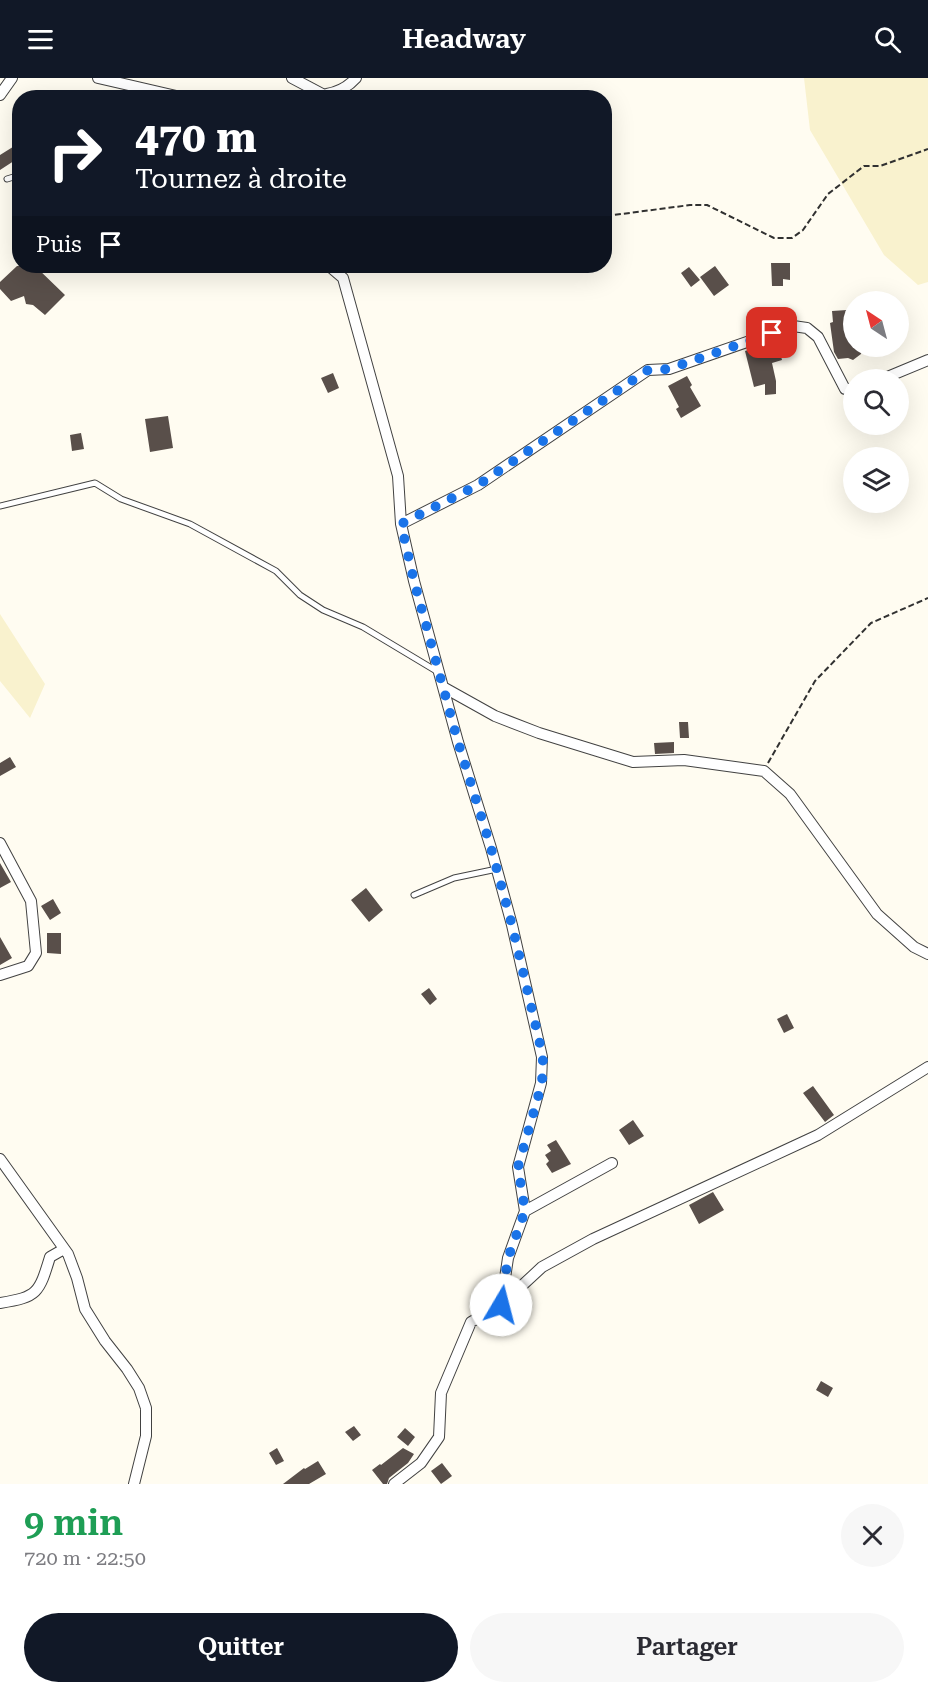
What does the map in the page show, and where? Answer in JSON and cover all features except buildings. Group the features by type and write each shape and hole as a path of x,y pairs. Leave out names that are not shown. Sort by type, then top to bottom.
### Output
{"street":[{"path":"0,95 12,78"},
{"path":"98,78 150,90"},
{"path":"292,78 313,90"},
{"path":"338,90 356,78"},
{"path":"337,273 343,278"},
{"path":"341,273 398,476 401,524 439,673 497,869 543,1057 542,1083 518,1167 525,1211 508,1258 501,1305"},
{"path":"401,524 478,485 648,370 669,369 793,326 807,328 818,337 843,385"},
{"path":"906,369 928,360"},
{"path":"443,687 495,716 538,733 633,762 684,760 764,771 790,794 877,914 914,947 928,954"},
{"path":"0,843 31,901 36,953 28,966 0,975"},
{"path":"394,1484 421,1463 439,1437 441,1393 471,1322 501,1305 542,1267 593,1239 818,1135 928,1067"},
{"path":"0,1159 64,1249 77,1278 86,1309 105,1341 139,1388 146,1408 146,1436 134,1484"},
{"path":"525,1211 612,1163"},
{"path":"0,1304 30,1297 42,1282 50,1257 64,1249"}],"lane":[{"path":"7,179 12,177"},
{"path":"0,506 95,483 121,499 200,529 276,571 300,595 323,610 363,627 439,673"},
{"path":"414,895 454,878 497,869"}],"path":[{"path":"612,215 690,205 707,205 774,238 792,238 803,230 828,194 864,166 880,166 928,149"},
{"path":"764,771 815,681 871,623 928,598"}],"shaded area":[{"path":"804,78 928,78 928,282 918,285 884,255 810,130"},
{"path":"0,614 45,684 30,718 0,681"}],"route":[{"path":"501,1305 508,1258 525,1211 518,1167 542,1083 543,1057 512,925 458,742 414,581 401,524 478,485 648,370 669,369 772,333"}]}
